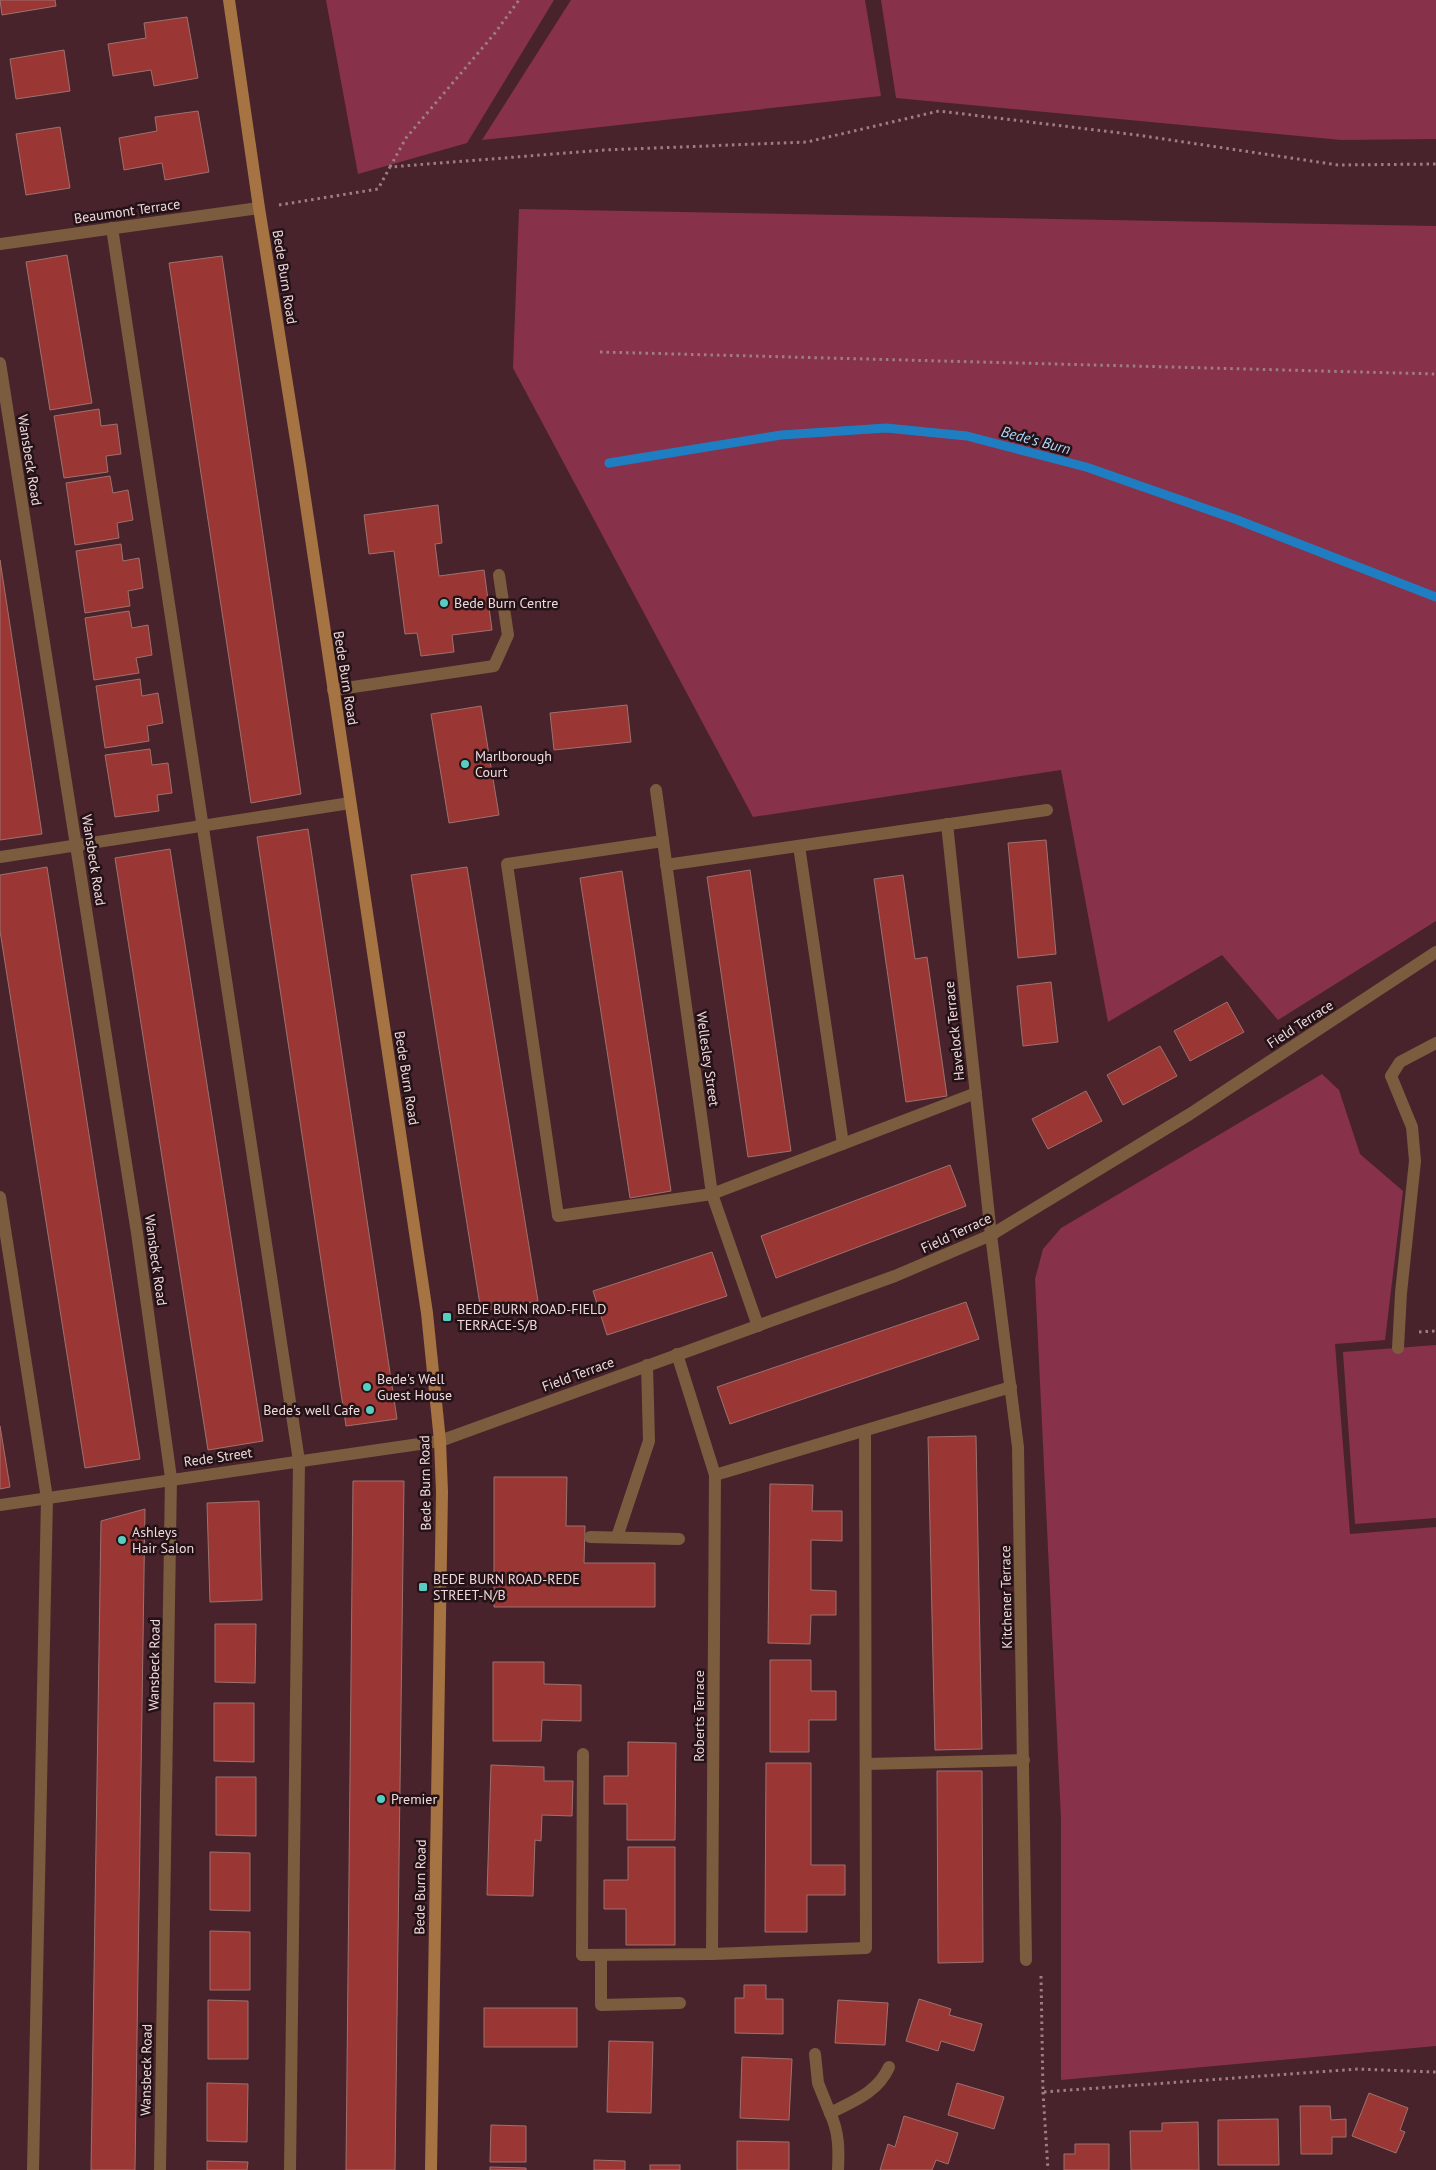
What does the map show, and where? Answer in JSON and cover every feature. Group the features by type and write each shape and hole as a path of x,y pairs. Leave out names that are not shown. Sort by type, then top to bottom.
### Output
{"main road":[{"name":"Bede Burn Road","path":"229,0 427,1313 440,1441 442,1492 431,2170"}],"street":[{"name":"Beaumont Terrace","path":"0,244 259,208"},
{"path":"112,228 299,1462 290,2170"},
{"name":"Wansbeck Road","path":"0,363 137,1233 171,1478 160,2170"},
{"path":"333,690 494,666 508,635 499,575"},
{"name":"Wellesley Street","path":"656,790 712,1194 758,1326"},
{"path":"0,857 350,803"},
{"path":"666,865 1047,810"},
{"name":"Havelock Terrace","path":"947,824 991,1235"},
{"path":"663,841 507,864 558,1216 712,1194 976,1093"},
{"path":"799,846 843,1144"},
{"name":"Field Terrace","path":"440,1441 895,1276 991,1235 1190,1114 1436,952"},
{"path":"1398,1348 1401,1293 1415,1161 1412,1127 1391,1076 1400,1062 1436,1043"},
{"path":"0,1197 47,1498 34,2170"},
{"name":"Kitchener Terrace","path":"991,1235 1018,1447 1026,1960"},
{"name":"Roberts Terrace","path":"677,1354 715,1475 712,1954"},
{"path":"617,1536 648,1441 646,1365"},
{"path":"715,1475 1011,1387"},
{"path":"584,1754 582,1955 712,1954 866,1948 865,1431"},
{"name":"Rede Street","path":"0,1505 171,1478 299,1462 440,1441"},
{"path":"590,1536 679,1539"},
{"path":"866,1764 1024,1760"},
{"path":"601,1955 601,2006 680,2003"},
{"path":"815,2054 818,2083 836,2126 839,2144 838,2170"},
{"path":"830,2113 873,2090 884,2079 889,2066"}],"path":[{"path":"259,208 378,189 406,138 494,33 519,0"},
{"path":"390,167 604,150 807,142 939,111 1137,135 1338,165 1436,164"},
{"path":"600,352 1436,374"},
{"path":"1040,1975 1043,2092 1048,2170"},
{"path":"1043,2092 1358,2068 1436,2072"}],"shaded area":[{"path":"326,0 554,0 467,143 358,174"},
{"path":"571,0 865,0 881,96 482,140"},
{"path":"881,0 1436,0 1436,139 1341,140 896,98"},
{"path":"519,209 1436,226 1436,921 1278,1020 1222,955 1108,1022 1061,770 753,817 513,368"},
{"path":"1322,1074 1339,1090 1360,1154 1403,1191 1385,1340 1335,1344 1350,1534 1436,1527 1436,2046 1061,2080 1061,1819 1035,1279 1043,1249 1061,1228"},
{"path":"1436,1345 1436,1518 1355,1524 1343,1352"}],"building":[{"path":"0,0 55,0 56,6 2,15"},
{"path":"187,17 198,78 154,86 151,70 113,76 108,44 146,38 144,23"},
{"path":"64,50 70,91 16,99 10,59"},
{"path":"198,111 209,172 165,180 162,163 124,170 119,138 157,131 155,117"},
{"path":"60,127 70,188 26,195 16,134"},
{"path":"67,255 92,403 50,410 26,262"},
{"path":"222,256 301,794 251,803 169,263"},
{"path":"99,409 101,426 117,424 121,454 106,456 108,472 64,478 54,416"},
{"path":"110,476 113,493 128,490 133,520 117,523 119,538 75,545 66,483"},
{"name":"Bede Burn Centre","path":"438,505 442,543 435,544 439,576 484,570 492,630 452,635 454,652 421,656 417,633 405,634 394,551 369,554 364,515"},
{"path":"121,544 123,561 139,558 143,588 128,591 130,606 85,613 76,551"},
{"path":"0,560 42,834 0,840"},
{"path":"129,611 132,628 148,625 152,655 136,658 139,673 94,680 85,618"},
{"path":"140,679 142,696 158,693 163,723 147,726 149,741 105,748 96,686"},
{"path":"627,705 631,742 554,750 550,713"},
{"name":"Marlborough Court","path":"481,706 499,815 449,823 431,714"},
{"path":"150,749 152,765 168,763 172,793 157,795 159,811 115,817 105,755"},
{"path":"308,829 397,1419 346,1426 257,837"},
{"path":"1046,840 1056,954 1018,958 1008,843"},
{"path":"170,849 263,1441 208,1450 115,858"},
{"path":"47,867 140,1459 85,1468 0,931 0,875"},
{"path":"467,867 538,1301 481,1311 411,875"},
{"path":"750,870 791,1151 748,1157 707,877"},
{"path":"622,871 671,1191 630,1198 580,878"},
{"path":"903,875 915,959 927,957 947,1096 906,1102 874,879"},
{"path":"1051,982 1058,1042 1023,1046 1017,986"},
{"path":"1227,1002 1244,1032 1190,1061 1174,1031"},
{"path":"1160,1046 1177,1076 1123,1105 1107,1075"},
{"path":"1086,1091 1102,1121 1048,1149 1032,1119"},
{"path":"950,1165 966,1206 776,1278 761,1236"},
{"path":"712,1252 727,1296 607,1335 593,1291"},
{"path":"966,1302 979,1339 730,1424 717,1387"},
{"path":"0,1426 10,1487 0,1489"},
{"path":"976,1436 982,1749 935,1750 928,1437"},
{"path":"494,1477 567,1477 566,1526 585,1526 584,1563 655,1563 655,1607 494,1607"},
{"path":"353,1481 404,1481 395,2170 346,2170"},
{"path":"770,1484 813,1485 812,1511 842,1511 842,1541 811,1540 811,1590 836,1591 836,1615 811,1615 810,1644 768,1643"},
{"path":"259,1501 262,1600 210,1602 207,1503"},
{"path":"145,1509 135,2170 91,2170 101,1521"},
{"path":"215,1624 256,1624 255,1683 215,1682"},
{"path":"770,1660 811,1660 811,1691 836,1691 836,1720 809,1720 809,1752 770,1752"},
{"path":"493,1662 544,1662 544,1684 581,1685 581,1721 542,1720 541,1741 493,1741"},
{"path":"214,1703 254,1703 254,1762 214,1761"},
{"path":"628,1742 676,1743 675,1840 627,1840 627,1804 604,1804 604,1776 628,1776"},
{"path":"766,1763 811,1763 811,1865 845,1865 845,1895 807,1895 807,1932 765,1932"},
{"path":"491,1765 544,1767 544,1781 573,1781 572,1816 542,1815 541,1841 535,1840 533,1896 487,1895"},
{"path":"937,1771 982,1771 983,1962 938,1963"},
{"path":"216,1777 256,1777 256,1836 216,1835"},
{"path":"628,1847 675,1847 675,1945 626,1945 626,1909 604,1909 604,1880 628,1880"},
{"path":"210,1852 250,1853 250,1911 210,1910"},
{"path":"210,1931 250,1932 250,1990 210,1990"},
{"path":"744,1985 766,1985 766,1999 783,1999 783,2034 735,2033 735,1998 744,1998"},
{"path":"919,1999 951,2009 949,2015 982,2024 974,2051 941,2041 938,2051 906,2041"},
{"path":"208,2000 248,2001 248,2059 208,2059"},
{"path":"838,2000 888,2003 885,2045 835,2043"},
{"path":"484,2008 577,2008 577,2047 484,2047"},
{"path":"609,2041 653,2042 651,2113 607,2112"},
{"path":"742,2057 792,2059 789,2120 740,2118"},
{"path":"207,2083 248,2084 247,2142 207,2141"},
{"path":"957,2083 1004,2097 994,2129 948,2115"},
{"path":"1369,2093 1408,2108 1400,2130 1405,2132 1396,2153 1352,2136"},
{"path":"1300,2106 1330,2106 1331,2120 1346,2119 1346,2137 1332,2137 1332,2154 1301,2154"},
{"path":"904,2116 958,2133 948,2164 936,2160 932,2170 880,2170 888,2144 895,2147"},
{"path":"1278,2119 1279,2165 1218,2165 1218,2120"},
{"path":"1198,2122 1199,2170 1131,2170 1130,2131 1162,2131 1162,2123"},
{"path":"491,2125 526,2126 526,2162 490,2162"},
{"path":"737,2141 789,2142 789,2170 737,2170"},
{"path":"1075,2144 1109,2144 1109,2170 1064,2170 1064,2154 1075,2154"},
{"path":"594,2160 625,2161 625,2170 594,2170"},
{"path":"207,2161 248,2162 247,2170 207,2170"},
{"path":"650,2165 680,2165 680,2170 650,2170"},
{"path":"490,2167 526,2168 526,2170 490,2170"}],"waterway":[{"name":"Bede's Burn","path":"609,463 781,435 886,428 967,436 1086,467 1235,519 1436,597"}],"place":[{"name":"Bede Burn Centre","path":"444,603"},
{"name":"Marlborough Court","path":"465,764"},
{"name":"BEDE BURN ROAD-FIELD TERRACE-S/B","path":"447,1317"},
{"name":"Bede's Well Guest House","path":"367,1387"},
{"name":"Bede's well Cafe","path":"370,1410"},
{"name":"Ashleys Hair Salon","path":"122,1540"},
{"name":"BEDE BURN ROAD-REDE STREET-N/B","path":"423,1587"},
{"name":"Premier","path":"381,1799"}]}
